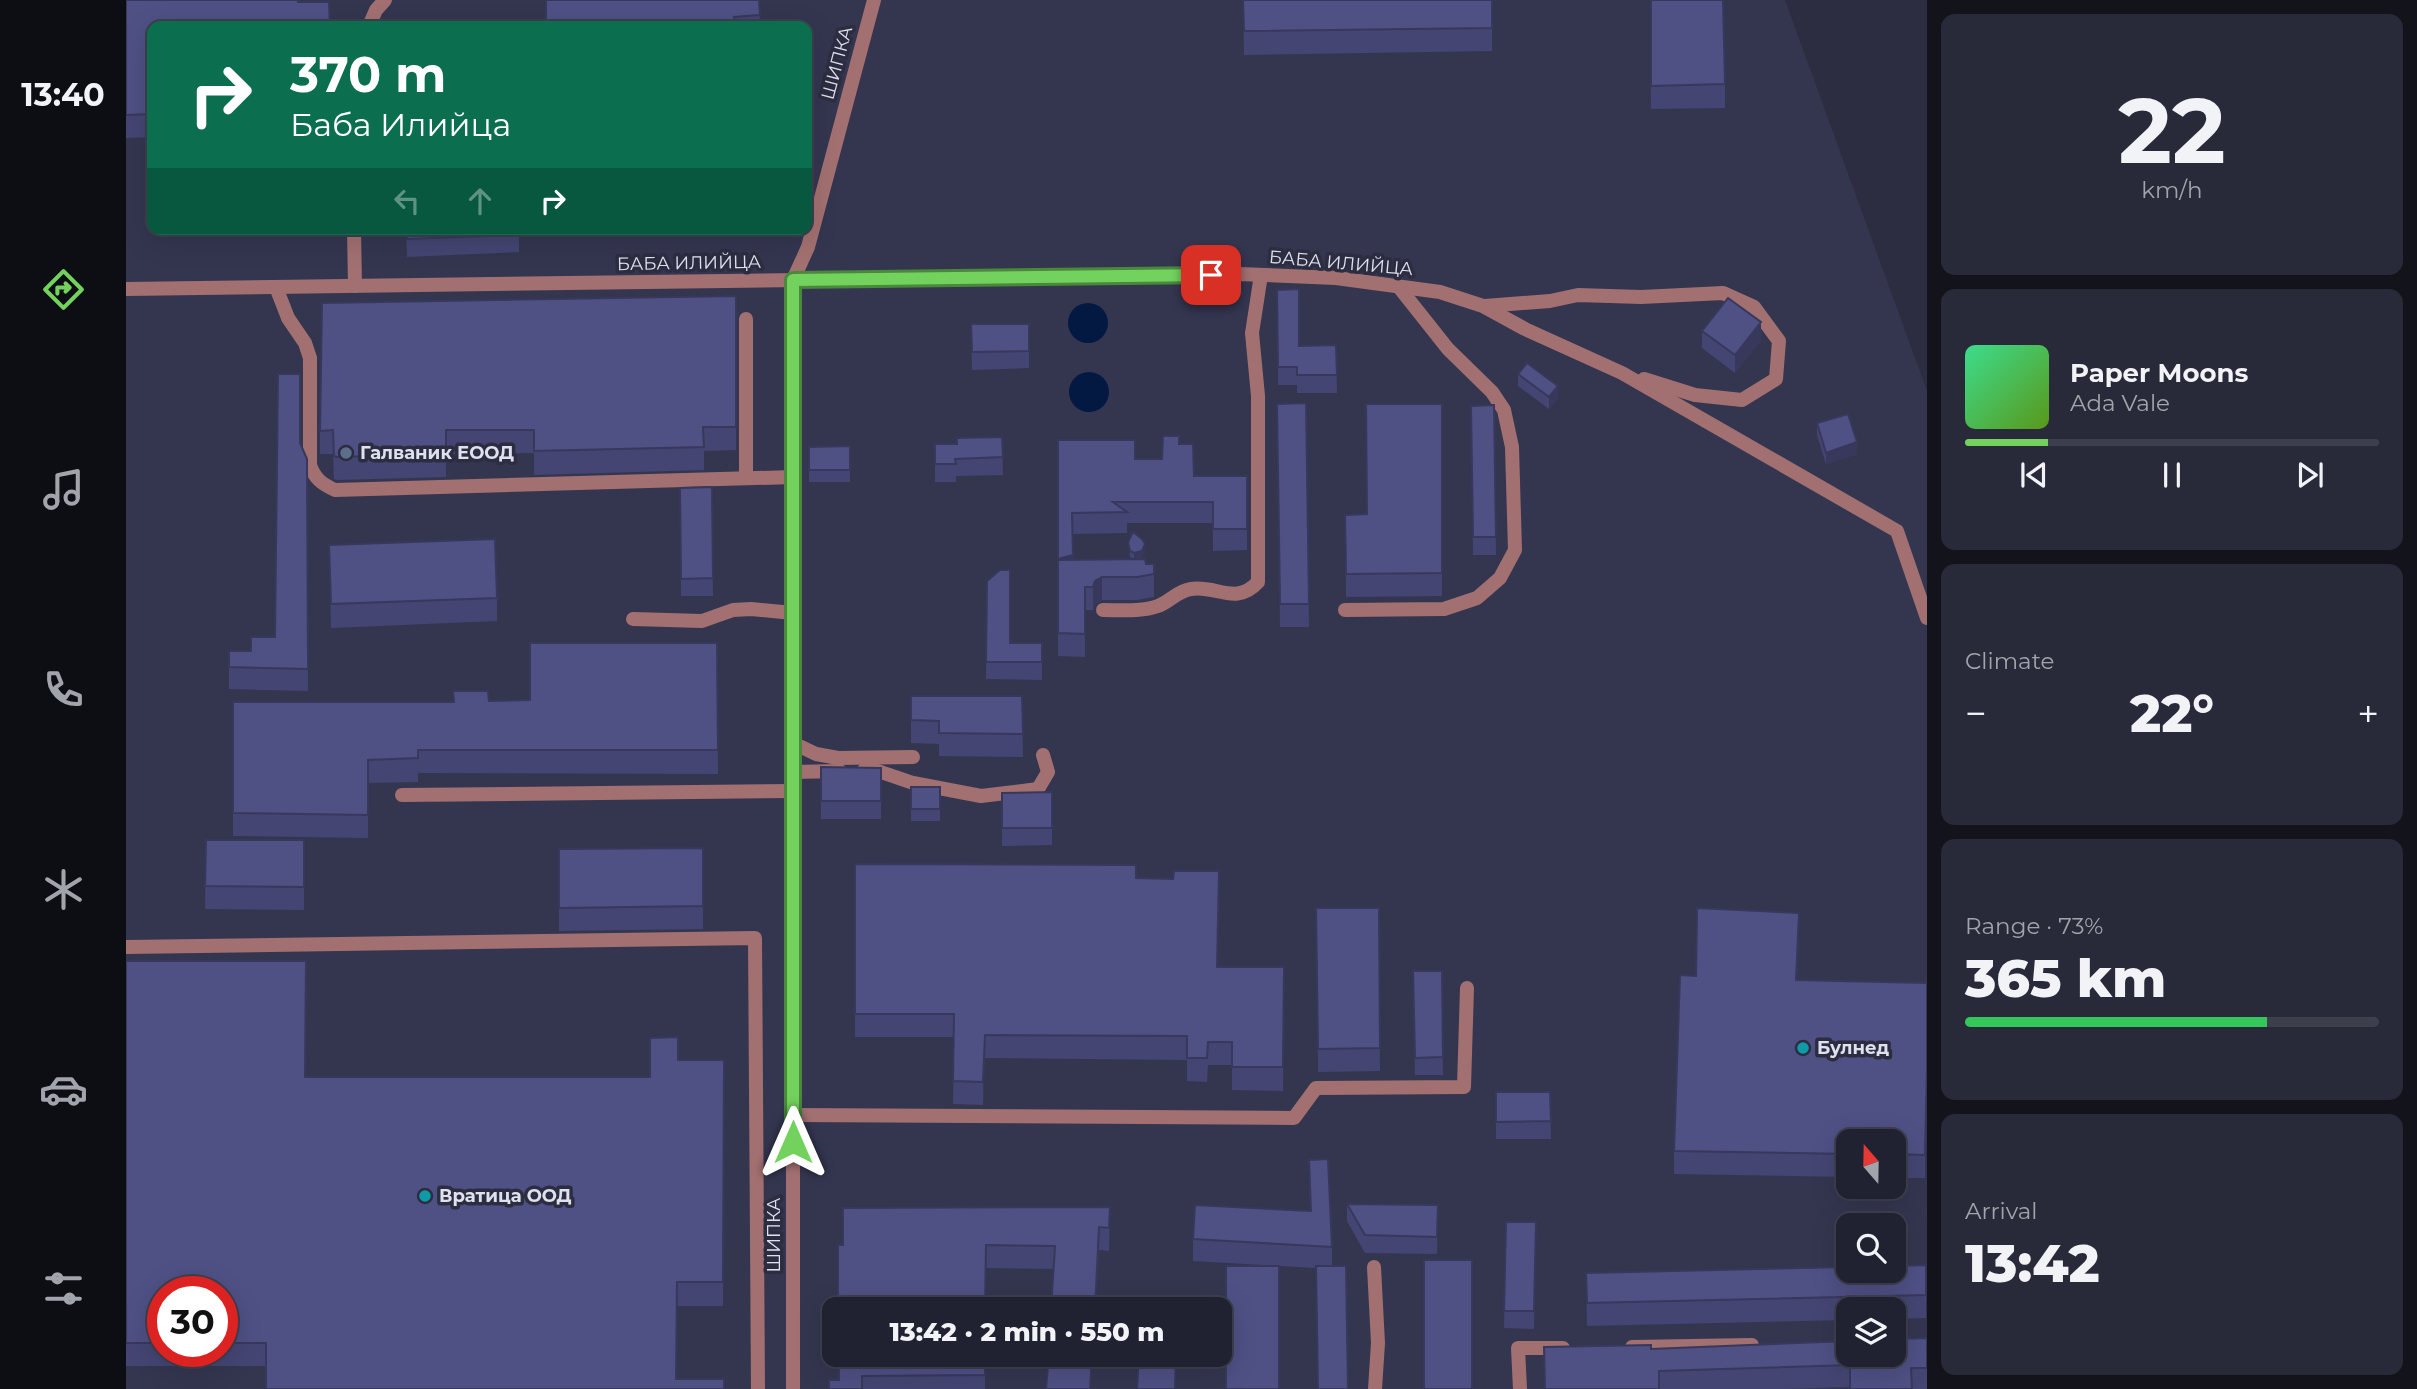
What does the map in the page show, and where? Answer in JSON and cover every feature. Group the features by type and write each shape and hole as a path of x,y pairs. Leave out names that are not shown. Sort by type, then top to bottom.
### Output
{"street":[{"path":"371,21 385,0"},
{"name":"ШИПКА","path":"812,232 874,0"},
{"path":"354,235 355,286"},
{"name":"ШИПКА","path":"793,1389 793,280 811,235"},
{"path":"1103,610 1154,608 1179,592 1195,588 1240,594 1251,590 1258,582 1258,396 1252,333 1261,275"},
{"name":"БАБА ИЛИЙЦА","path":"126,289 1261,275 1336,278 1440,292 1483,306 1525,329 1622,373 1896,531 1927,618"},
{"path":"1345,610 1444,609 1477,598 1500,578 1515,550 1512,447 1504,410 1492,392 1448,349 1398,286"},
{"path":"276,287 288,317 305,343 310,358 310,465 314,476 323,485 335,490 793,477"},
{"path":"1483,306 1550,301 1578,295 1641,297 1723,293 1754,307 1779,341 1776,379 1742,400 1695,394 1622,373"},
{"path":"746,319 746,477"},
{"path":"633,619 702,621 742,609 793,613"},
{"path":"793,743 816,754 838,758 913,757"},
{"path":"793,772 875,770 913,783 981,796 1038,789 1048,772 1043,755"},
{"path":"402,795 793,791"},
{"path":"126,947 755,937 758,1389"},
{"path":"793,1115 1293,1118 1316,1088 1464,1087 1467,988"},
{"path":"1374,1267 1378,1343 1375,1389"},
{"path":"1614,1347 1765,1345"},
{"path":"1520,1389 1518,1348 1573,1348"}],"shaded area":[{"path":"126,0 1785,0 1927,391 1927,1389 126,1389"}],"water":[{"path":"1088,303 1096,304 1102,309 1107,315 1107,331 1102,337 1096,342 1088,343 1080,342 1074,337 1069,331 1068,323 1069,315 1074,309 1080,304"},
{"path":"1089,372 1097,373 1103,378 1108,384 1108,400 1103,406 1097,411 1089,412 1081,411 1075,406 1070,400 1069,392 1070,384 1075,378 1081,373"}],"building":[{"path":"126,0 329,2 330,21 147,21 147,114 126,115"},
{"path":"546,0 759,0 760,15 734,17 734,21 546,21"},
{"path":"1243,0 1492,0 1492,28 1244,31"},
{"path":"1651,0 1723,0 1725,84 1651,86"},
{"path":"407,235 519,235 407,239"},
{"path":"1299,289 1299,346 1336,345 1337,375 1297,375 1297,367 1278,367 1277,290"},
{"path":"736,296 736,427 703,427 704,447 534,451 534,430 446,430 446,454 337,457 334,456 333,430 320,431 322,303"},
{"path":"1728,298 1761,322 1735,355 1702,331"},
{"path":"971,324 1029,324 1029,351 972,352"},
{"path":"1527,363 1558,386 1549,397 1518,374"},
{"path":"278,374 300,374 300,443 307,459 308,669 229,667 229,651 251,651 251,637 275,637"},
{"path":"1306,403 1309,604 1280,604 1277,404"},
{"path":"1366,404 1442,404 1442,573 1346,574 1345,515 1367,514"},
{"path":"1494,405 1496,537 1473,537 1471,406"},
{"path":"1848,414 1857,442 1826,453 1817,423"},
{"path":"1163,436 1179,436 1179,444 1193,444 1194,476 1247,476 1247,529 1213,529 1213,502 1113,502 1127,512 1072,513 1073,555 1058,559 1058,440 1135,440 1135,459 1162,459"},
{"path":"1002,437 1003,457 955,459 956,464 935,464 935,444 957,444 957,438"},
{"path":"850,446 850,470 809,470 809,447"},
{"path":"712,487 713,578 681,579 680,488"},
{"path":"1133,532 1145,544 1142,551 1134,553 1130,551 1128,542"},
{"path":"495,539 497,598 331,604 329,545"},
{"path":"1145,559 1146,564 1154,564 1154,574 1102,577 1095,581 1093,587 1085,587 1085,634 1058,633 1058,560"},
{"path":"1000,570 1010,570 1010,643 1042,643 1042,662 986,662 987,581"},
{"path":"530,643 717,643 718,750 418,750 418,758 368,760 368,815 233,813 233,702 454,702 453,691 488,691 489,701 530,700"},
{"path":"911,696 1022,696 1023,734 939,733 939,721 911,720"},
{"path":"821,767 881,768 881,801 821,801"},
{"path":"911,787 940,787 940,809 911,809"},
{"path":"1052,792 1052,828 1002,828 1002,793"},
{"path":"206,840 304,840 304,887 205,886"},
{"path":"703,848 703,906 559,908 559,849"},
{"path":"855,864 1136,865 1136,878 1173,879 1174,871 1219,871 1217,967 1284,967 1283,1067 1232,1067 1232,1042 1208,1042 1207,1058 1187,1058 1187,1036 985,1035 983,1082 953,1081 954,1014 855,1014"},
{"path":"1316,908 1379,908 1380,1048 1318,1049"},
{"name":"Булнед","path":"1697,908 1799,913 1796,980 1927,983 1925,1155 1906,1154 1906,1129 1836,1129 1836,1154 1674,1151 1680,975 1696,976"},
{"name":"Вратица ООД","path":"126,961 306,961 305,1077 650,1077 650,1038 678,1037 678,1060 724,1060 723,1282 677,1282 676,1379 724,1379 724,1389 266,1389 266,1343 238,1343 238,1276 147,1276 147,1343 126,1343"},
{"path":"1413,971 1442,971 1443,1057 1415,1058"},
{"path":"1496,1092 1550,1092 1551,1121 1496,1122"},
{"path":"1328,1159 1332,1247 1193,1239 1195,1205 1311,1211 1309,1160"},
{"path":"1347,1204 1438,1205 1437,1237 1365,1235"},
{"path":"1110,1207 1109,1228 1099,1227 1096,1297 1052,1297 1055,1246 986,1245 985,1297 838,1297 838,1245 843,1245 843,1208"},
{"path":"1506,1222 1536,1222 1534,1311 1504,1311"},
{"path":"1424,1260 1472,1260 1472,1389 1424,1389"},
{"path":"1926,1265 1926,1295 1587,1303 1586,1273 1836,1267 1836,1283 1906,1283 1906,1266"},
{"path":"1226,1266 1279,1266 1279,1389 1226,1389 1226,1367 1232,1367 1232,1297 1226,1297"},
{"path":"1316,1266 1346,1266 1348,1389 1318,1389"},
{"path":"1927,1338 1927,1368 1911,1368 1912,1389 1850,1389 1850,1367 1906,1367 1906,1339"},
{"path":"1836,1341 1836,1365 1659,1371 1659,1389 1545,1389 1544,1347 1651,1345 1651,1349"},
{"path":"839,1367 985,1367 985,1375 862,1376 862,1389 829,1389 829,1380 839,1380"},
{"path":"1048,1367 1091,1367 1090,1389 1046,1389"},
{"path":"1138,1367 1176,1367 1175,1389 1137,1389"}],"place":[{"name":"Галваник ЕООД","path":"346,453"},
{"name":"Булнед","path":"1803,1048"},
{"name":"Вратица ООД","path":"425,1196"}],"route":[{"path":"793,1142 793,280 1211,275"}]}
